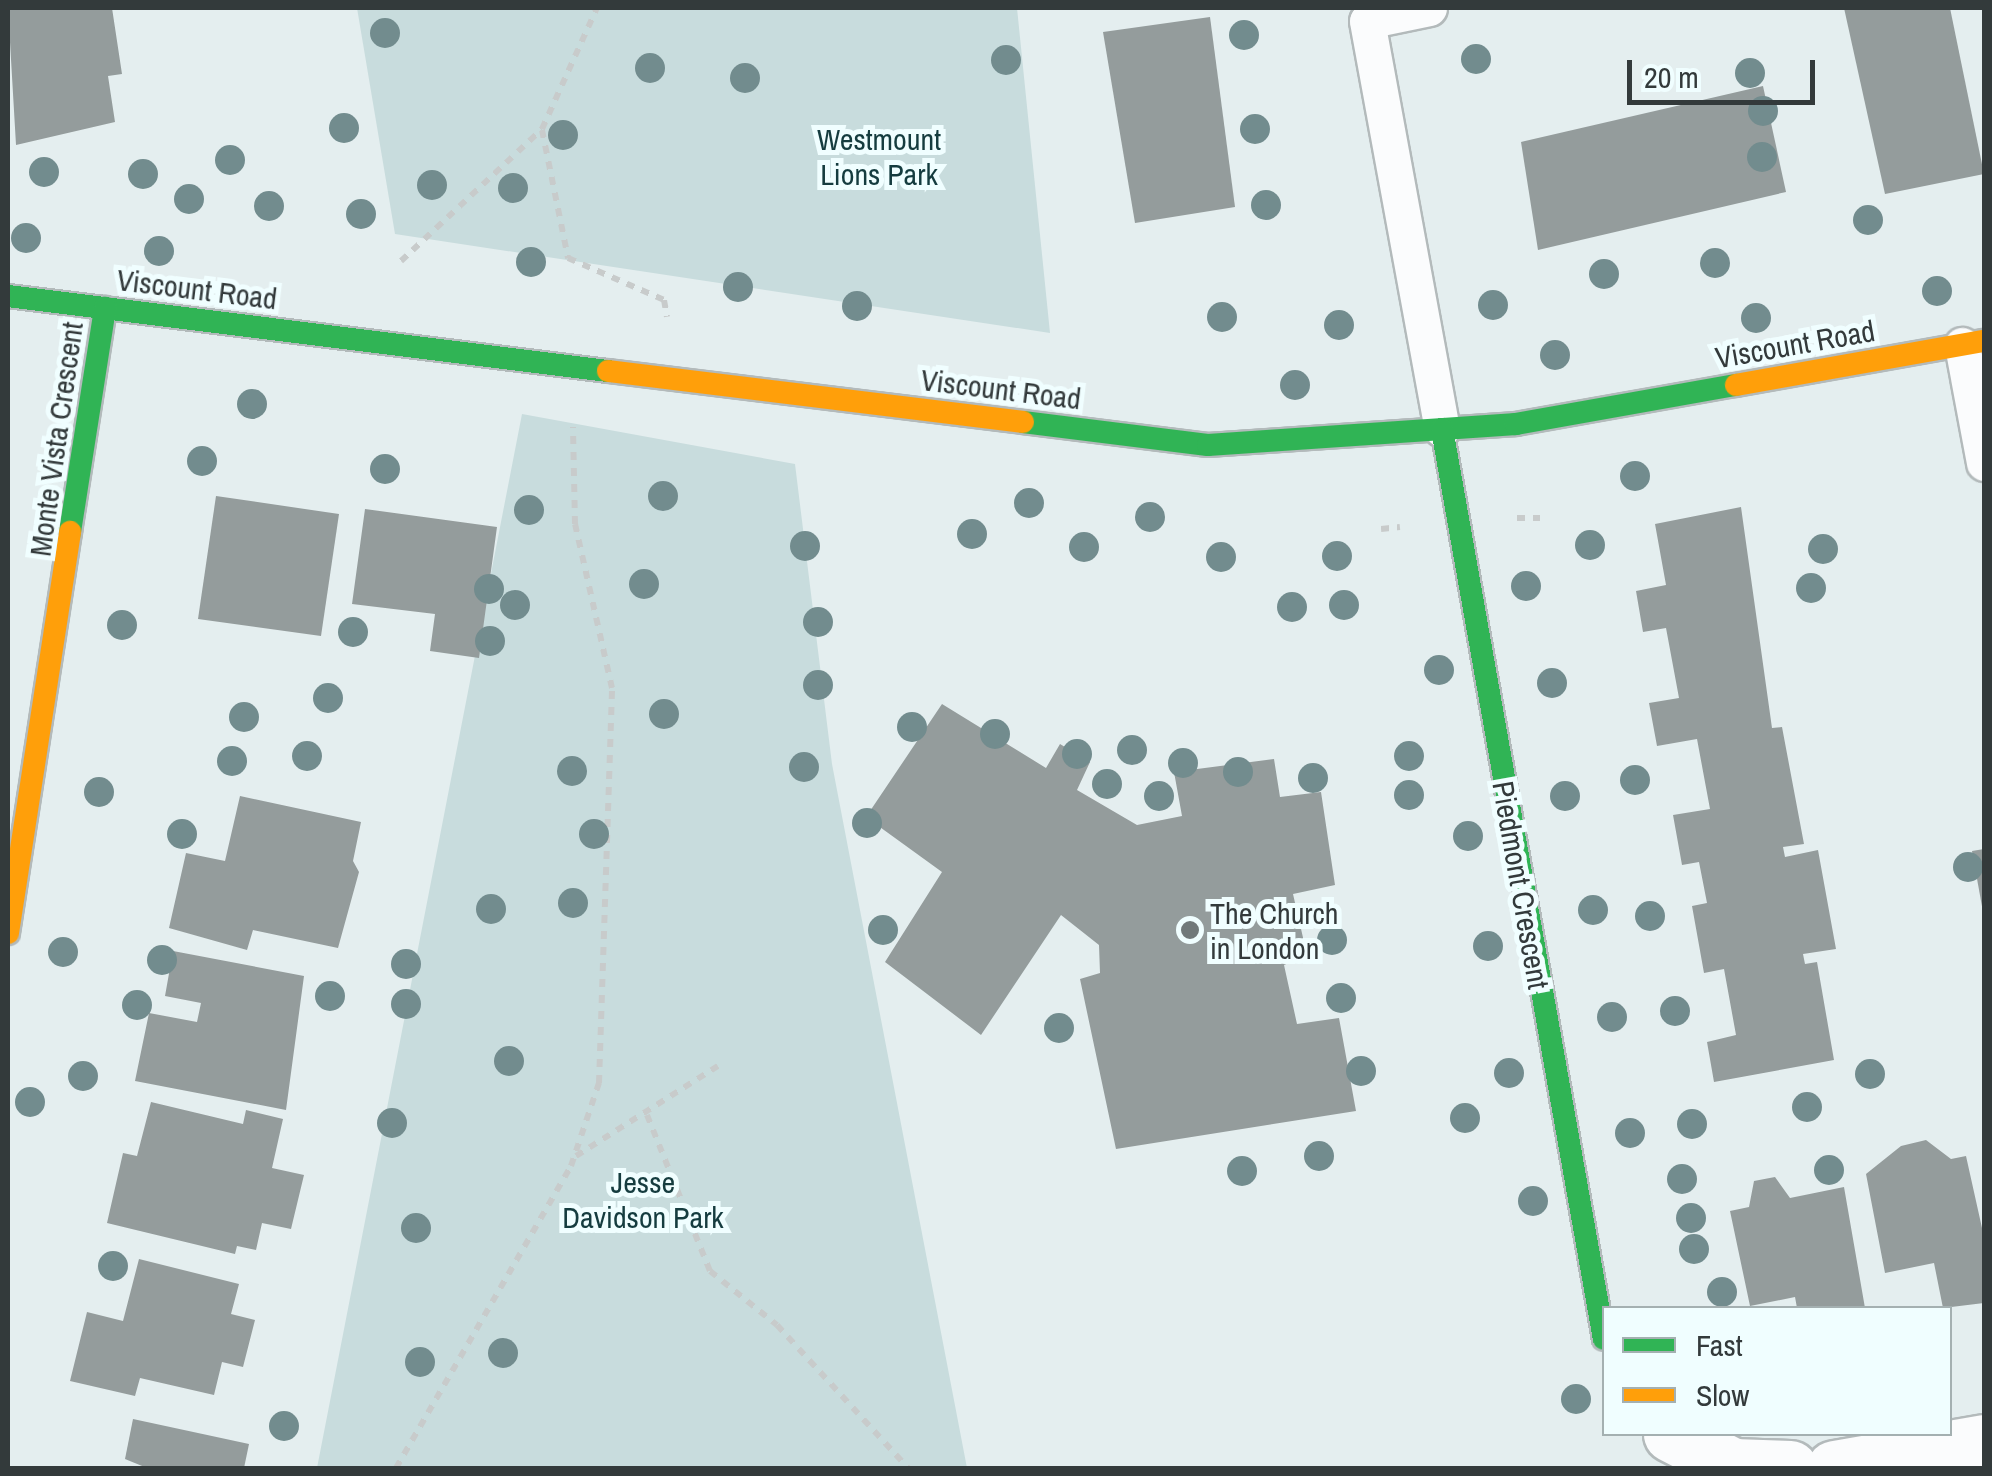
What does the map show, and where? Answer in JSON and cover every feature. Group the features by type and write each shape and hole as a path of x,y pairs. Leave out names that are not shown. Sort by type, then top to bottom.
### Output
{"street":[{"name":"Viscount Road","path":"8,296 1208,445 1442,430 1973,343"},
{"name":"Monte Vista Crescent","path":"8,934 105,308"},
{"name":"Piedmont Crescent","path":"1442,430 1602,1327"},
{"path":"1675,1436 1733,1466 1790,1468"},
{"path":"1834,1468 1984,1442"}],"lane":[{"path":"1428,8 1367,21 1442,430"},
{"path":"1973,343 1984,463"}],"path":[{"path":"402,261 542,129 597,8"},
{"path":"542,129 568,258 664,300 680,380"},
{"path":"396,1468 574,1157 599,1083 612,688 575,524 569,366"},
{"path":"574,1157 648,1114 718,1066"},
{"path":"648,1114 710,1272 777,1324 908,1468"}],"green space":[{"name":"Westmount Lions Park","path":"357,8 1017,8 1050,333 395,234"},
{"name":"Jesse Davidson Park","path":"522,414 795,464 832,764 967,1468 317,1468"}],"building":[{"path":"8,8 112,8 122,74 108,76 115,122 16,145"},
{"path":"1844,8 1950,8 1984,174 1885,194"},
{"path":"1210,17 1235,207 1135,223 1103,32"},
{"path":"1763,86 1786,192 1538,250 1521,142"},
{"path":"216,496 339,514 321,636 198,619"},
{"path":"1741,507 1772,728 1782,727 1804,844 1783,847 1785,857 1818,850 1836,949 1803,954 1805,964 1817,962 1834,1060 1714,1082 1707,1042 1736,1035 1724,969 1704,973 1692,906 1707,903 1699,862 1682,865 1673,815 1710,809 1697,739 1657,746 1649,703 1679,698 1666,628 1643,632 1636,591 1666,585 1655,524"},
{"path":"365,509 497,527 479,658 430,651 435,614 352,604"},
{"name":"The Church in London","path":"942,704 1046,768 1060,744 1090,762 1077,790 1137,825 1182,816 1174,772 1274,759 1280,797 1321,792 1335,885 1293,894 1307,955 1284,965 1297,1024 1339,1018 1356,1111 1116,1149 1080,979 1100,973 1099,945 1061,915 981,1035 885,962 942,872 866,817"},
{"path":"240,796 361,822 353,861 359,872 338,948 253,930 247,950 169,928 186,853 225,861"},
{"path":"1984,849 1984,912 1983,912 1972,851"},
{"path":"173,951 304,976 286,1110 135,1081 149,1013 197,1022 201,1003 165,996"},
{"path":"151,1102 243,1124 246,1110 283,1119 272,1168 304,1175 291,1229 262,1223 256,1250 237,1246 235,1254 107,1223 123,1153 137,1156"},
{"path":"1926,1140 1951,1159 1966,1156 1984,1237 1984,1303 1943,1306 1934,1263 1885,1273 1866,1174 1901,1146"},
{"path":"1775,1177 1790,1198 1844,1187 1865,1306 1797,1306 1795,1297 1750,1306 1730,1211 1749,1207 1754,1181"},
{"path":"139,1259 239,1284 231,1314 255,1320 243,1367 222,1362 214,1395 140,1378 135,1396 70,1381 87,1312 123,1321"},
{"path":"133,1419 249,1444 244,1468 147,1468 125,1459"}],"traffic: fast":[{"path":"8,296 608,371"},
{"path":"70,532 105,308"},
{"path":"1023,422 1208,445 1516,424 1736,385"},
{"path":"1442,429 1602,1328"}],"traffic: slow":[{"path":"1736,385 1984,341"},
{"path":"608,371 1023,422"},
{"path":"8,933 70,532"}],"place":[{"name":"The Church in London","path":"1190,930"}]}
